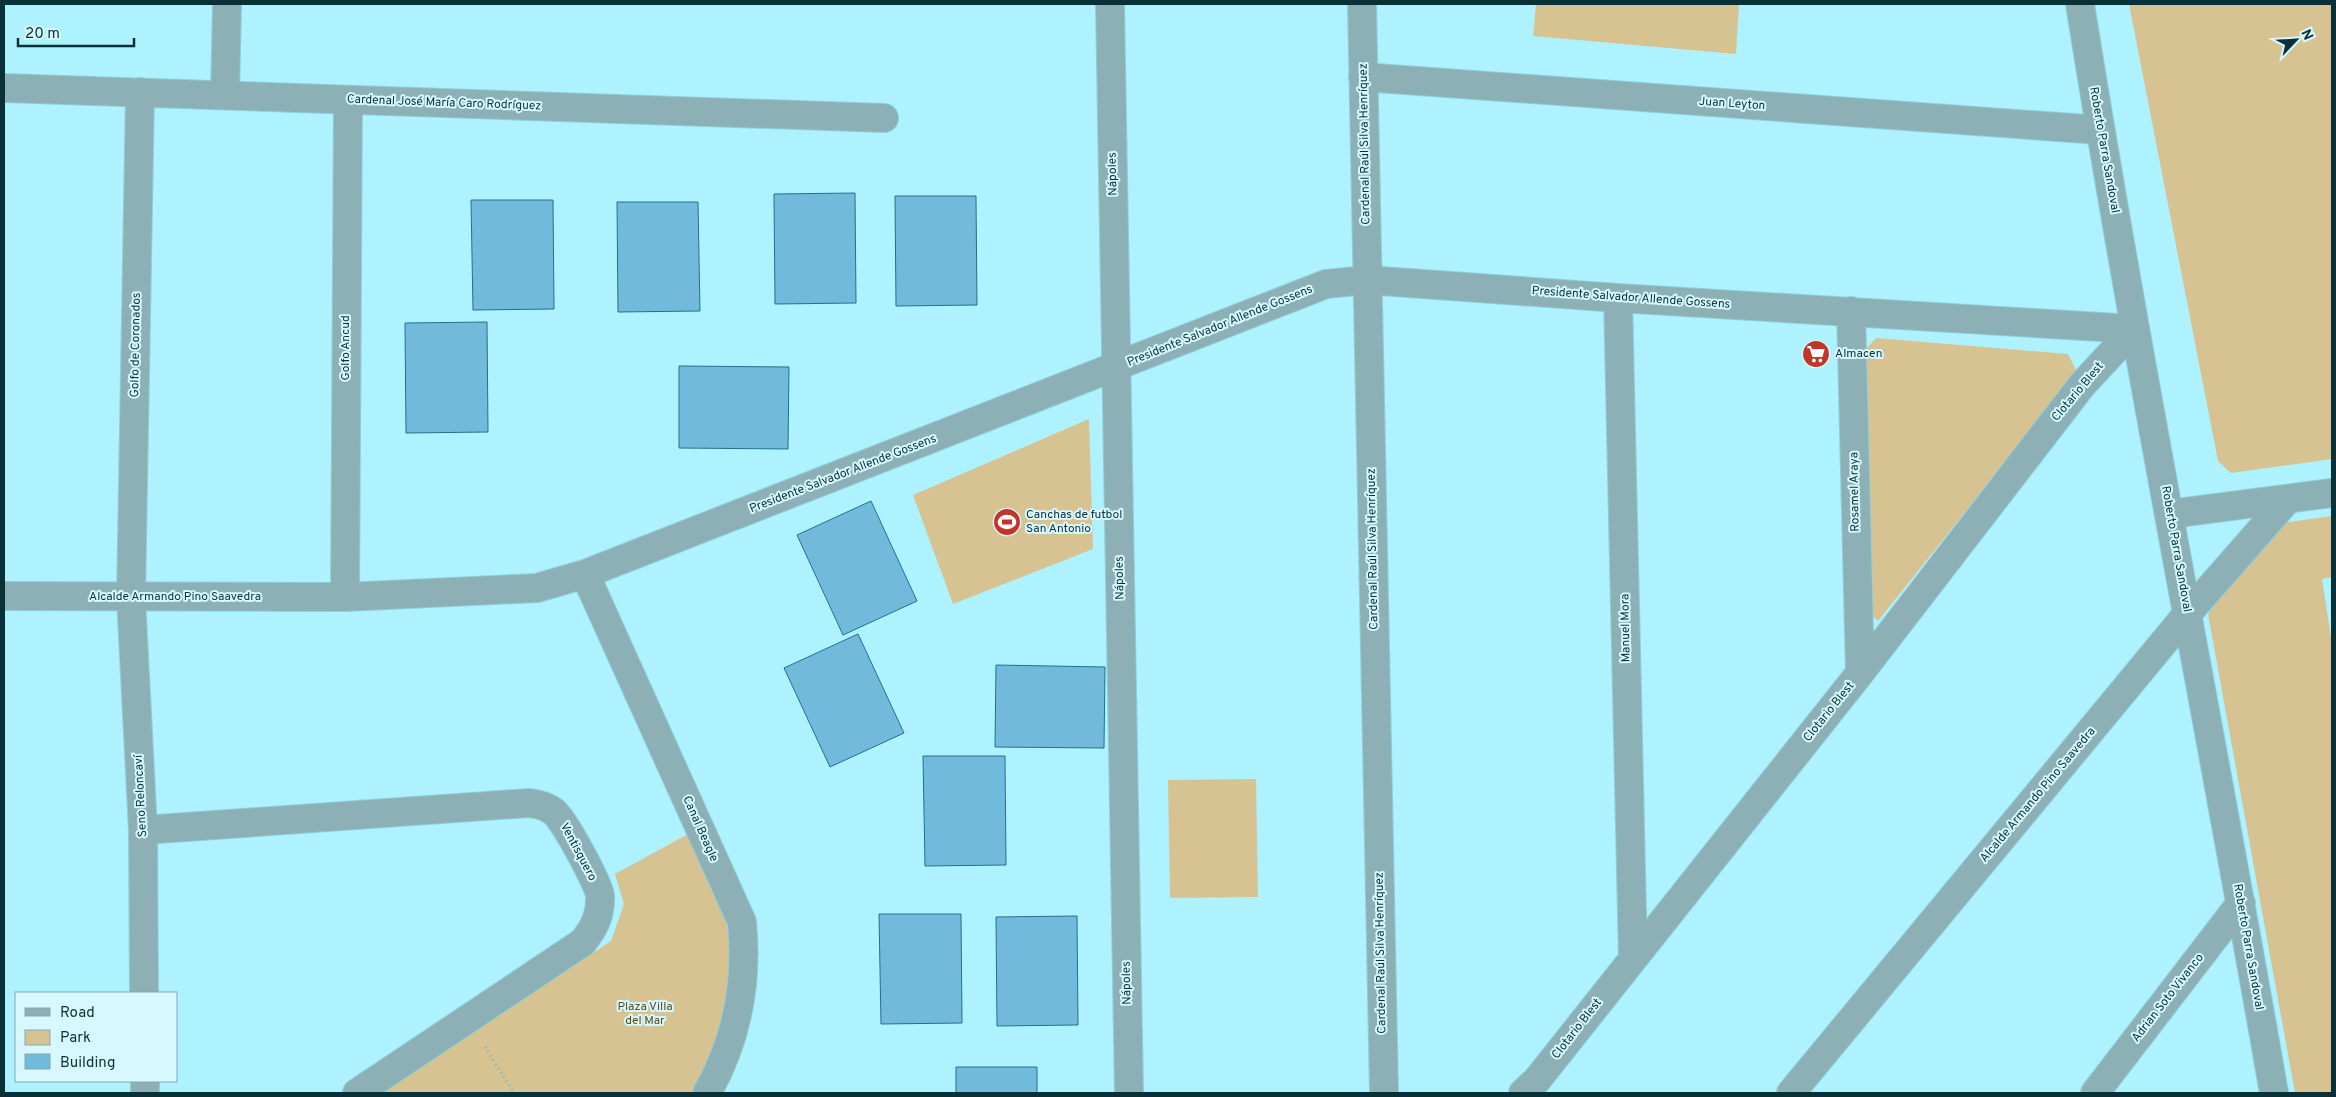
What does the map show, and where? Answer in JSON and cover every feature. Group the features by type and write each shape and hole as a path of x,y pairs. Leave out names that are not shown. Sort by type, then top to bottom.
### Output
{"street":[{"path":"226,95 227,4"},
{"name":"Nápoles","path":"1110,4 1129,1093"},
{"name":"Cardenal Raúl Silva Henríquez","path":"1362,4 1384,1093"},
{"name":"Roberto Parra Sandoval","path":"2080,4 2134,329 2170,514 2274,1093"},
{"name":"Juan Leyton","path":"1363,77 2100,130"},
{"name":"Cardenal José María Caro Rodríguez","path":"4,88 884,118"},
{"name":"Golfo de Coronados","path":"131,598 140,92"},
{"name":"Golfo Ancud","path":"345,597 348,100"},
{"name":"Presidente Salvador Allende Gossens","path":"345,597 537,588 585,574 1326,284 1367,280 1618,298 2134,329"},
{"name":"Manuel Mora","path":"1618,298 1633,958"},
{"name":"Rosamel Araya","path":"1851,311 1860,673"},
{"name":"Clotario Blest","path":"1523,1093 1537,1080 1860,673 2082,385 2134,329"},
{"path":"2170,514 2332,493"},
{"name":"Alcalde Armando Pino Saavedra","path":"1791,1093 2188,613 2288,499"},
{"name":"Canal Beagle","path":"585,574 742,922 744,973 736,1024 719,1072 707,1093"},
{"name":"Alcalde Armando Pino Saavedra","path":"4,596 131,598 345,597"},
{"name":"Seno Reloncaví","path":"131,598 142,830 144,992"},
{"name":"Ventisquero","path":"142,830 529,803 540,804 553,811 563,821 600,894 598,918 583,942 357,1093"},
{"name":"Adrian Soto Vivanco","path":"2095,1093 2241,903"}],"path":[{"path":"467,1019 514,1093"}],"green space":[{"path":"1536,4 1739,4 1736,54 1533,36"},
{"path":"2129,4 2332,4 2332,459 2231,473 2218,461"},
{"path":"1876,338 2068,354 2077,372 1878,621 1866,609 1866,349"},
{"name":"Canchas de futbol San Antonio","path":"1089,419 1093,549 953,604 913,495"},
{"path":"2332,516 2332,577 2322,579 2332,644 2332,1093 2295,1093 2208,614 2275,524"},
{"path":"1256,779 1258,897 1170,898 1168,780"},
{"name":"Plaza Villa del Mar","path":"688,834 725,913 734,971 715,1051 691,1093 381,1093 611,941 624,904 615,874"}],"building":[{"path":"855,193 856,303 775,304 774,194"},
{"path":"895,196 976,196 977,305 896,306"},
{"path":"471,200 553,200 554,309 473,310"},
{"path":"617,202 698,202 700,311 618,312"},
{"path":"487,322 488,432 406,433 405,323"},
{"path":"679,366 789,367 788,449 679,448"},
{"path":"871,501 917,601 843,635 797,535"},
{"path":"858,634 904,733 830,767 784,668"},
{"path":"996,665 1105,667 1104,748 995,747"},
{"path":"923,756 1005,756 1006,865 925,866"},
{"path":"879,914 961,914 962,1023 881,1024"},
{"path":"1077,916 1078,1025 997,1026 996,917"},
{"path":"956,1067 1037,1067 1037,1093 956,1093"}],"place":[{"name":"Almacen","path":"1816,354"},
{"name":"Canchas de futbol San Antonio","path":"1007,522"}]}
